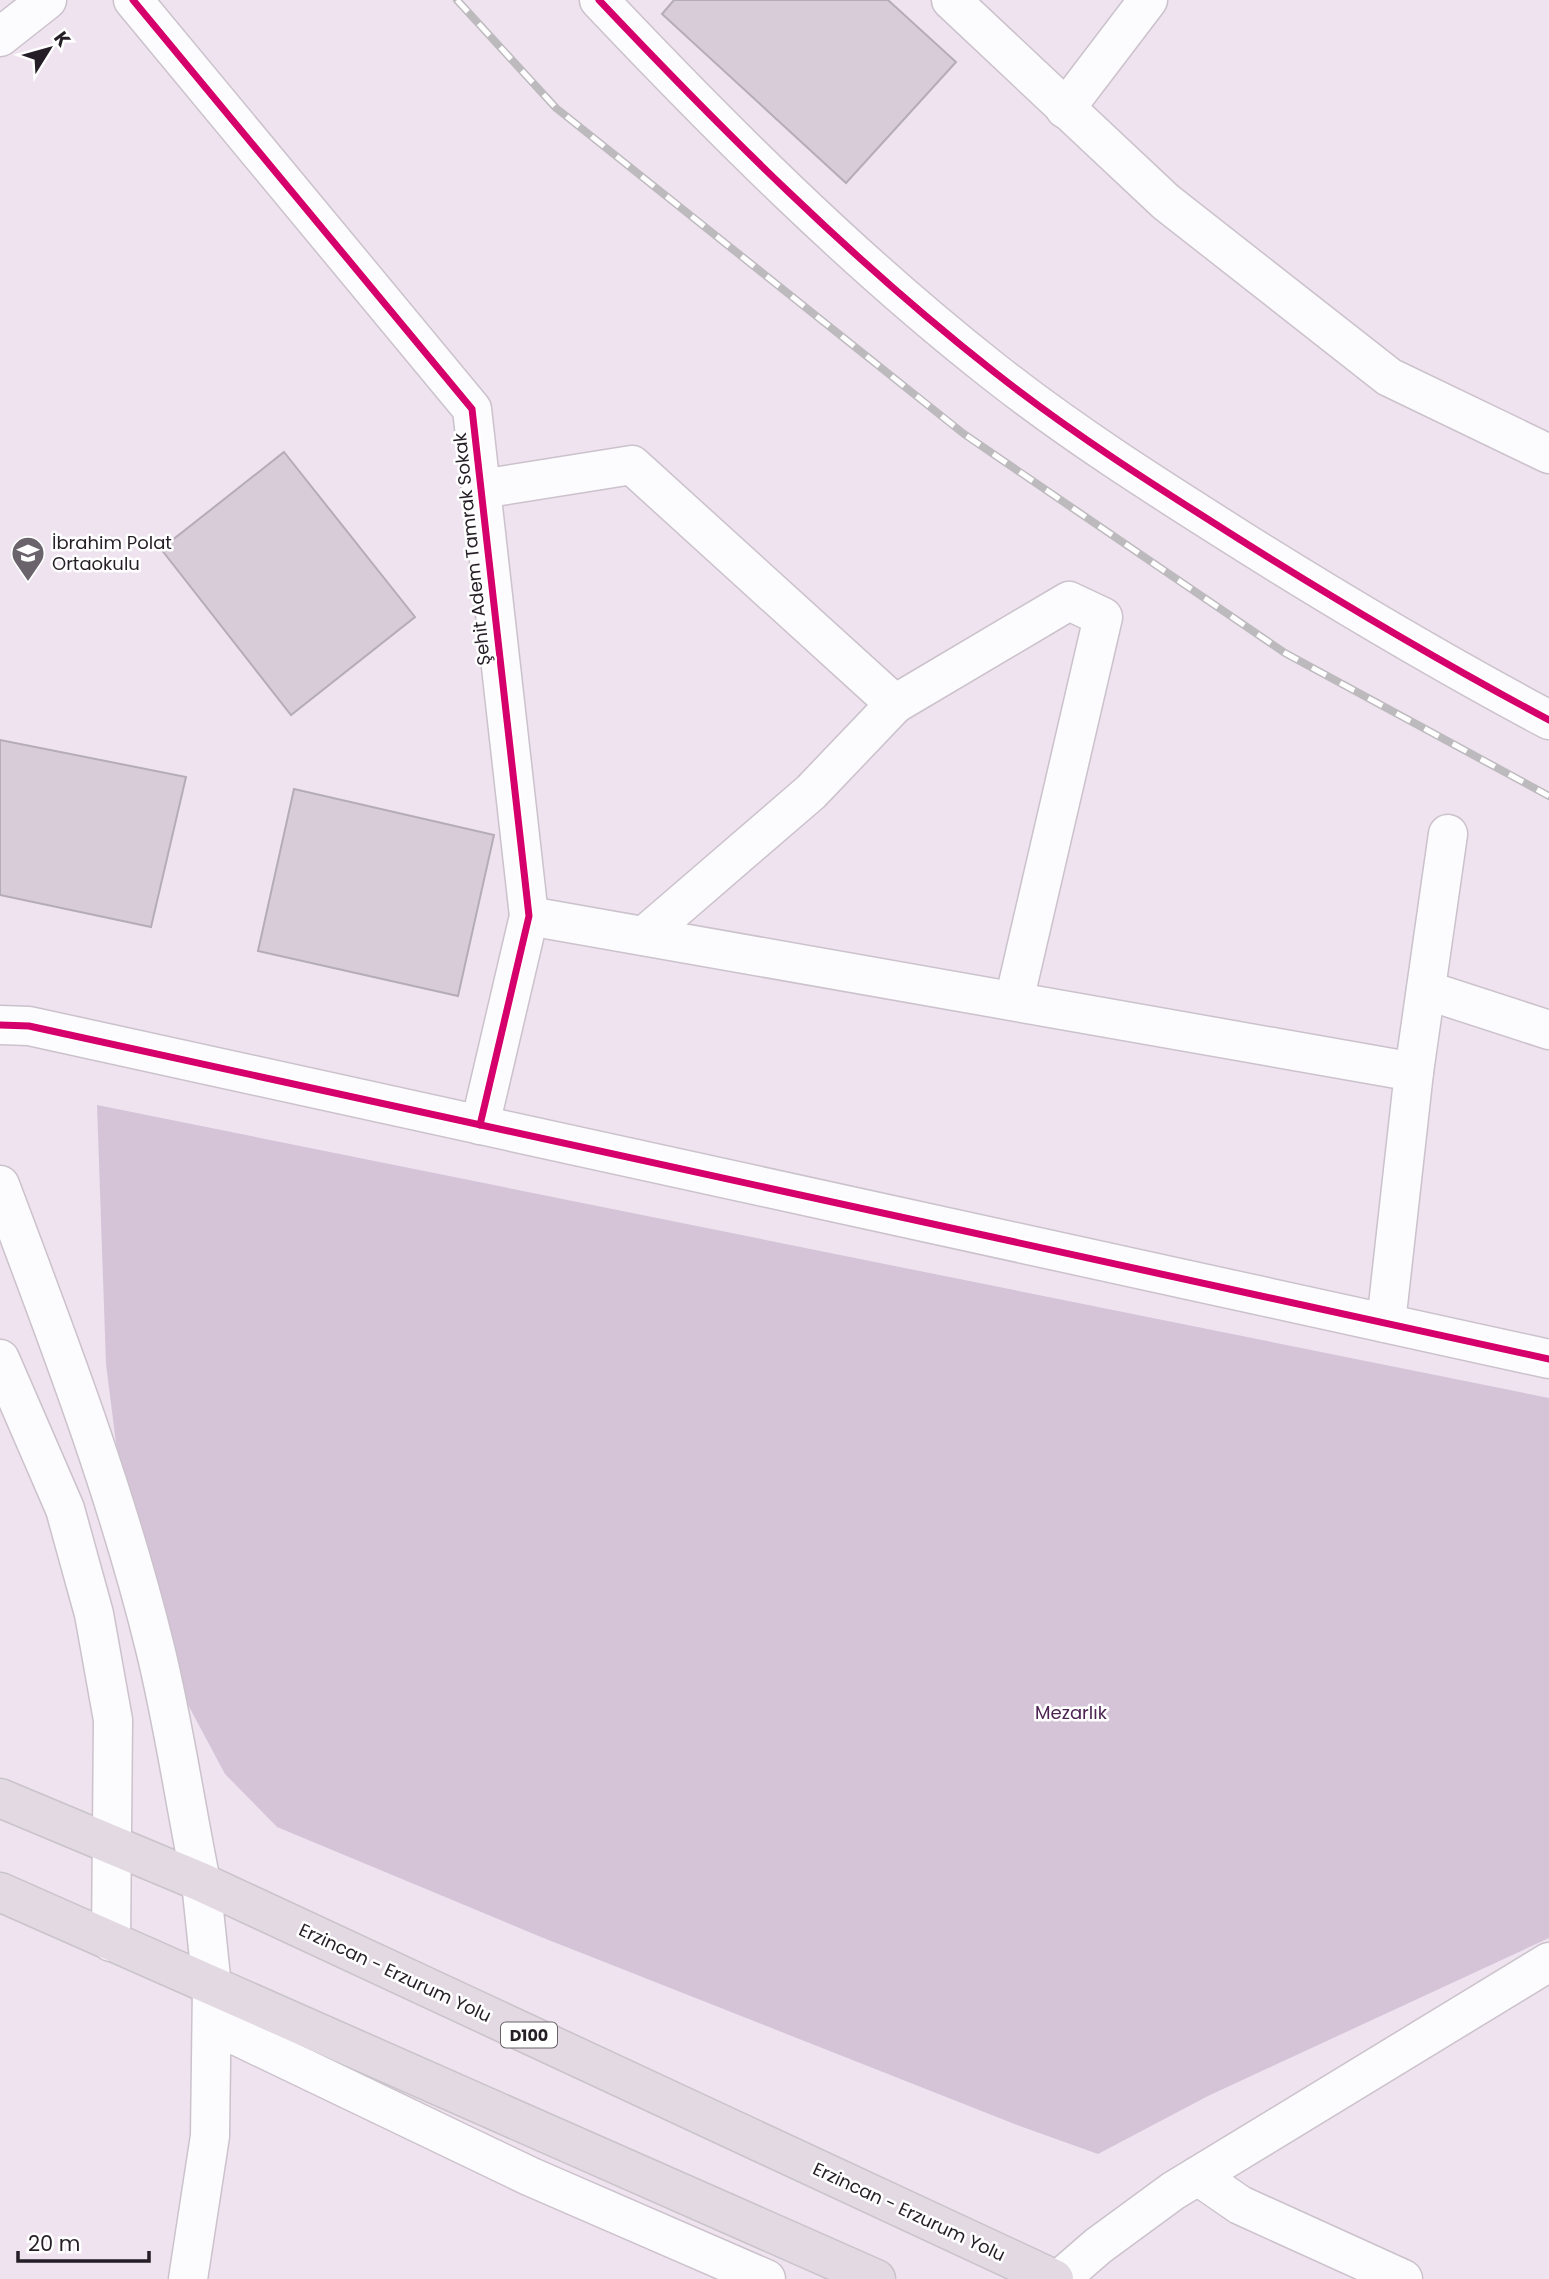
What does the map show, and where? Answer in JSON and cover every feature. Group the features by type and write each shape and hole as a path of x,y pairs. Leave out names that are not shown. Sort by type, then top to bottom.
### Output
{"highway":[{"name":"Erzincan - Erzurum Yolu","path":"0,1798 201,1882 1054,2279"},
{"path":"0,1892 111,1942 212,2005 876,2279"}],"street":[{"path":"0,37 47,0"},
{"name":"Şehit Adem Tamrak Sokak","path":"133,0 472,409 529,916 480,1125"},
{"path":"599,0 843,242 993,371 1073,432 1157,489 1412,644 1549,720"},
{"path":"951,0 1166,202 1389,377 1549,454"},
{"path":"1065,109 1148,0"},
{"path":"481,489 632,465 895,704"},
{"path":"644,936 811,792 895,704 1069,601 1103,617 1014,1001"},
{"path":"1386,1323 1414,1072 1448,834"},
{"path":"529,916 1414,1072"},
{"path":"1426,990 1549,1030"},
{"path":"0,1025 29,1026 1549,1359"},
{"path":"0,1185 82,1402 117,1514 155,1648 201,1882 212,2005 210,2136 188,2279"},
{"path":"0,1359 65,1509 94,1614 113,1720 111,1942"},
{"path":"1060,2279 1141,2213 1198,2176 1549,1962"},
{"path":"212,2005 529,2176 766,2279"},
{"path":"1198,2176 1240,2205 1403,2279"}],"green space":[{"name":"Mezarlık","path":"97,1105 1549,1398 1549,1938 1208,2096 1098,2154 1017,2125 541,1937 277,1827 225,1774 178,1686 132,1569 106,1364"}],"building":[{"path":"674,0 888,0 956,62 846,183 662,14"},
{"path":"284,452 415,617 291,715 161,549"},
{"path":"0,740 186,777 151,927 0,895"},
{"path":"294,789 494,835 458,996 258,951"}],"railway":[{"path":"457,0 556,108 964,434 1285,653 1549,796"}],"cycle path":[{"path":"133,0 472,409 529,916 480,1125"},
{"path":"599,0 789,193 941,329 1024,395 1118,461 1284,567 1549,720"},
{"path":"0,1025 29,1026 1549,1359"}],"place":[{"name":"İbrahim Polat Ortaokulu","path":"28,583"}]}
